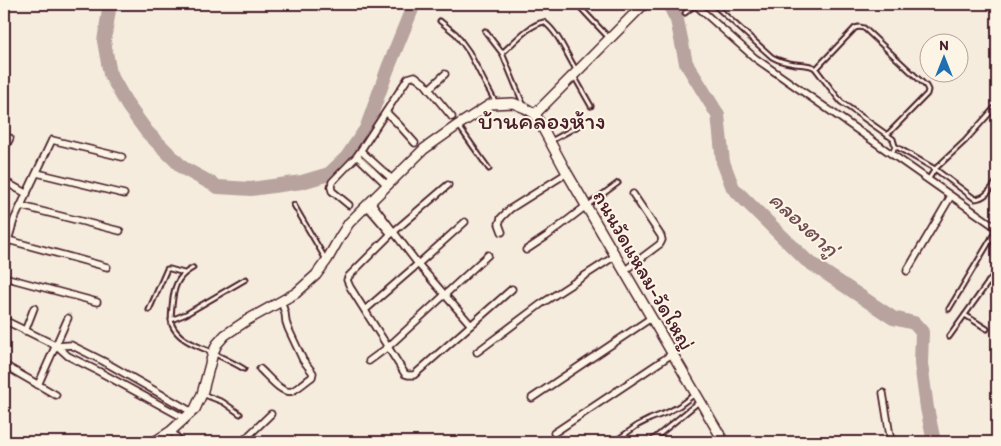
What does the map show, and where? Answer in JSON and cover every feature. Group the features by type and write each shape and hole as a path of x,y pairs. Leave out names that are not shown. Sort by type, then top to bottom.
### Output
{"street":[{"path":"154,442 169,436 184,418 195,409 202,394 217,344 249,318 296,292 316,275 349,224 424,149 455,121 496,103 513,103 535,114 644,4"},
{"path":"696,4 755,58 997,228"},
{"path":"429,89 445,74"},
{"path":"349,206 332,191 332,182 359,154 408,78 415,76 424,83 455,121"},
{"path":"386,112 415,143"},
{"name":"ถนนวัดแหลม-วัดใหญ่","path":"535,114 586,206 724,442"},
{"path":"4,150 10,138"},
{"path":"4,254 14,220 52,140 122,157"},
{"path":"359,154 391,183"},
{"path":"37,173 124,194"},
{"path":"502,232 499,224 500,218 510,209 567,173"},
{"path":"4,181 26,194"},
{"path":"448,185 349,276 347,280 350,287 364,310 405,374 414,375 512,289"},
{"path":"624,271 660,244 662,240 633,194"},
{"path":"907,271 951,196"},
{"path":"369,204 470,325"},
{"path":"21,206 120,231"},
{"path":"526,250 586,206"},
{"path":"364,310 465,222"},
{"path":"8,240 107,267"},
{"path":"369,361 388,347 488,255"},
{"path":"477,352 541,304 615,256"},
{"path":"4,277 96,302"},
{"path":"260,369 283,390 288,392 312,377 313,373 303,360 288,328 281,301"},
{"path":"25,330 34,308"},
{"path":"38,385 68,318"},
{"path":"532,398 651,318"},
{"path":"4,320 57,346 68,356 184,418"},
{"path":"57,346 71,345 103,360 192,412"},
{"path":"554,433 672,354"},
{"path":"4,364 56,395"},
{"path":"882,393 891,442"},
{"path":"242,442 271,414"},
{"path":"169,436 181,442"}],"lane":[{"path":"577,4 610,39"},
{"path":"685,13 696,4"},
{"path":"714,4 779,61 812,66 816,69 841,102 893,139 895,146 892,155"},
{"path":"440,21 456,34 469,52 496,103"},
{"path":"502,53 527,31 544,22 559,40 591,106"},
{"path":"816,69 855,28 864,28 928,90 927,94 888,135"},
{"path":"485,31 502,53 525,108"},
{"path":"928,180 935,169 965,141 997,105"},
{"path":"455,121 489,169"},
{"path":"550,142 580,125"},
{"path":"895,146 935,169 975,199 986,195 997,180"},
{"path":"586,206 618,183"},
{"path":"294,205 327,260"},
{"path":"949,309 997,228"},
{"path":"992,237 997,241"},
{"path":"148,310 167,269 170,268 184,273"},
{"path":"193,268 184,273 178,281 171,320 173,327 190,344 244,369"},
{"path":"949,337 997,270"},
{"path":"171,320 186,314 246,279"},
{"path":"988,282 997,288"},
{"path":"965,315 987,329"},
{"path":"202,394 223,402 240,414"},
{"path":"614,442 638,425 698,397"},
{"path":"650,442 698,397"}],"waterway":[{"path":"110,4 104,41 110,74 128,106 147,132 183,168 218,187 251,189 302,182 329,174 347,157 366,129 414,4"},
{"name":"คลองตาภู่","path":"669,4 677,20 686,63 718,115 723,162 733,188 806,260 893,318 914,323 922,332 921,364 934,442"}],"district":[{"name":"บ้านคลองห้าง","path":"542,120"}]}
